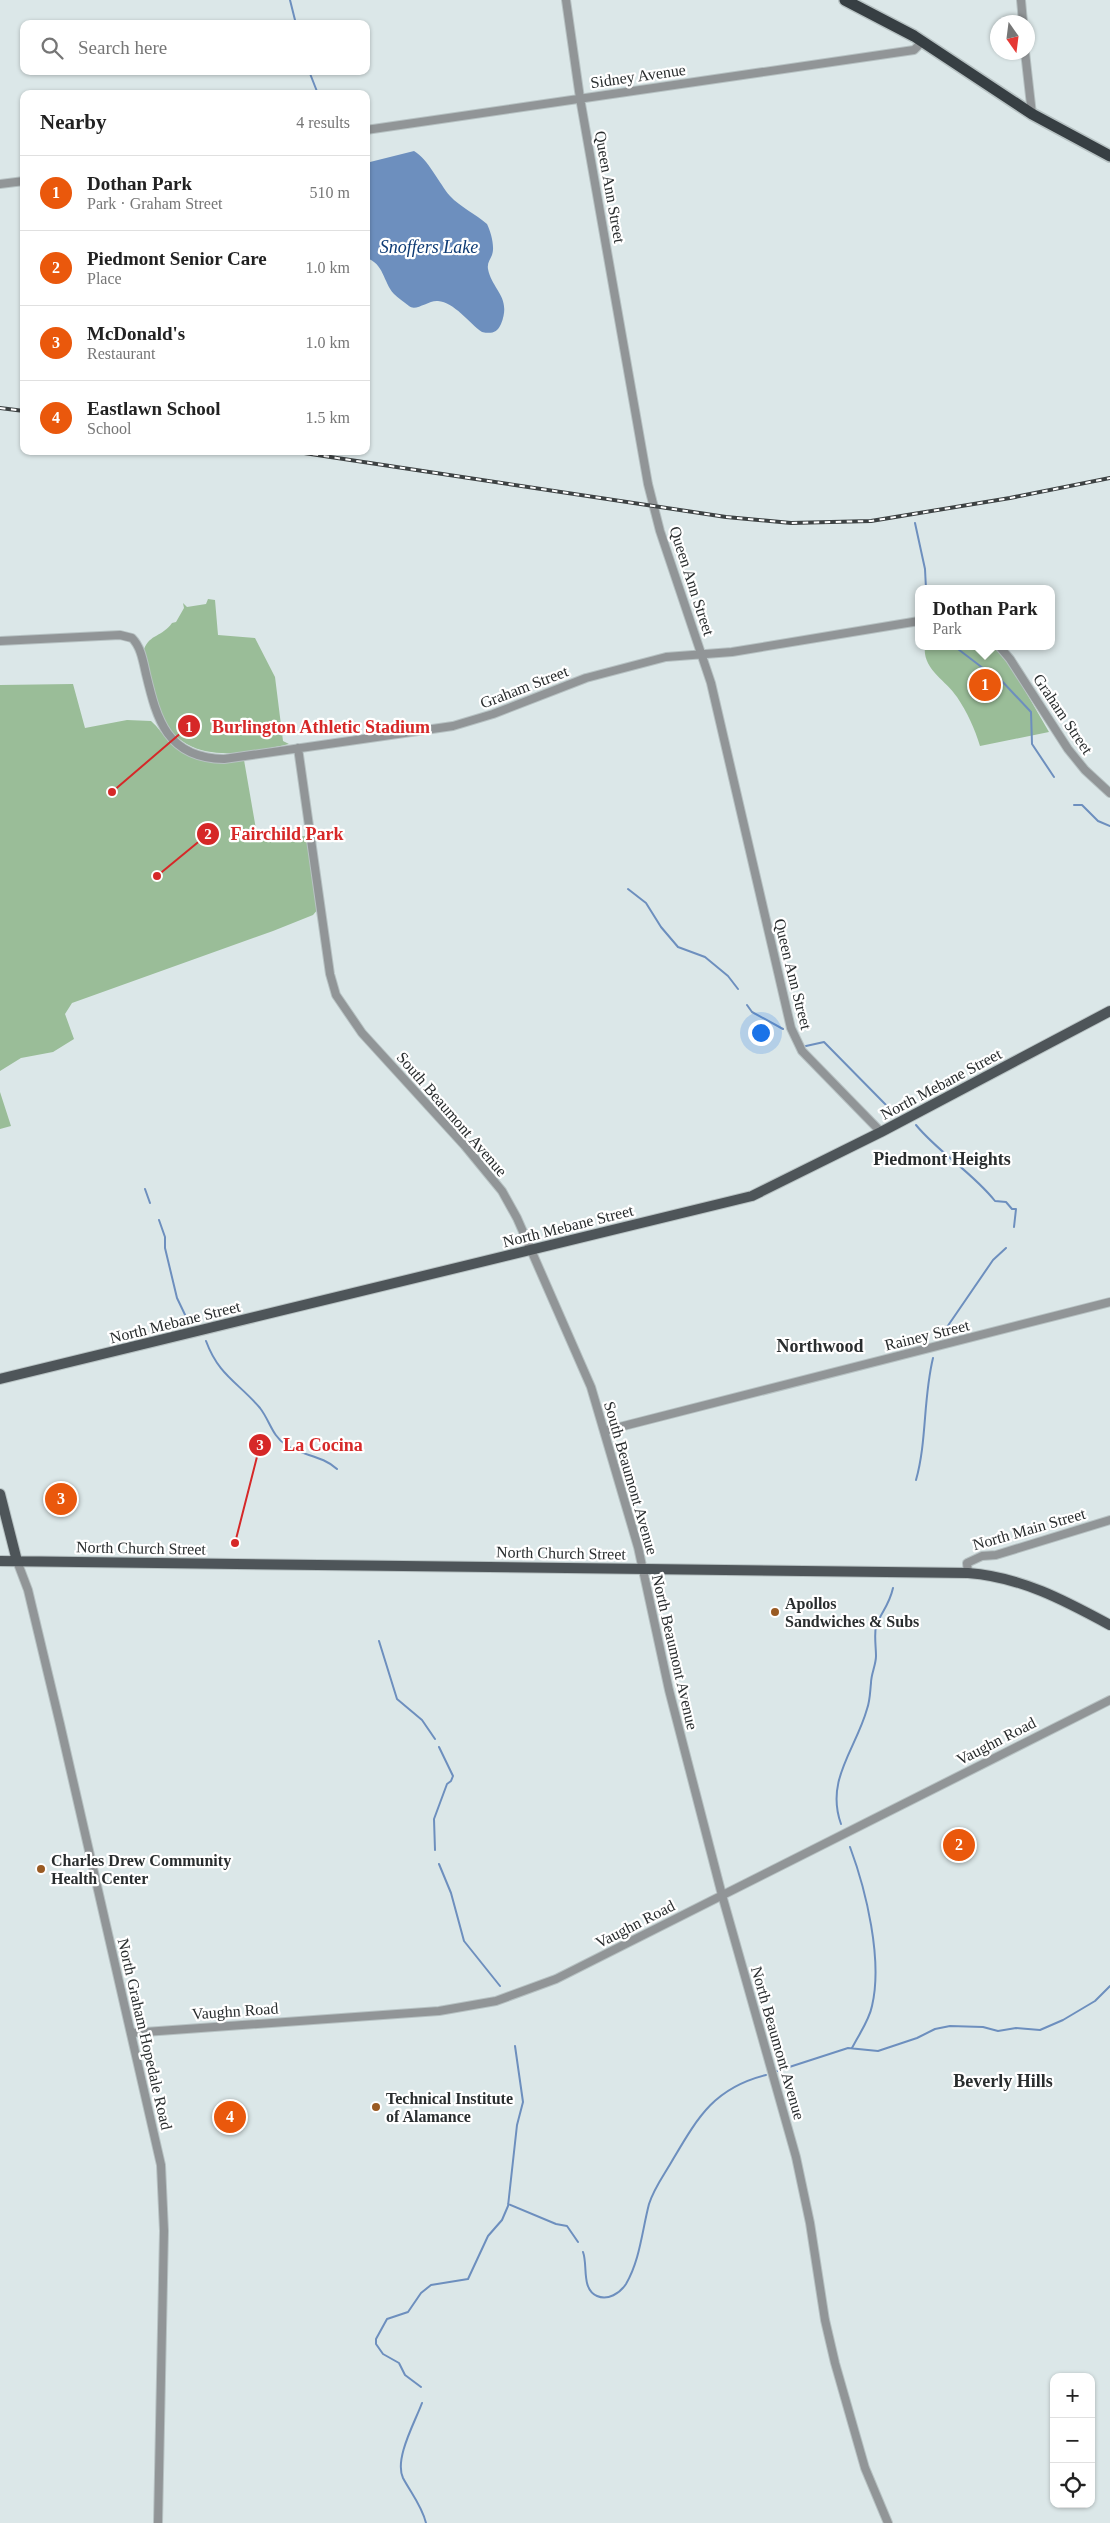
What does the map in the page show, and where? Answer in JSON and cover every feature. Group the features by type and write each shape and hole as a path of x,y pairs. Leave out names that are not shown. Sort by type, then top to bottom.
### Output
{"highway":[{"path":"845,0 923,41 1032,114 1110,156"}],"main road":[{"name":"North Mebane Street","path":"0,1380 752,1196 881,1132 1110,1011"},
{"path":"0,1494 17,1561"},
{"name":"North Church Street","path":"0,1561 968,1573 1007,1578 1035,1587 1064,1600 1110,1625"}],"street":[{"name":"Queen Ann Street","path":"566,0 580,98 648,484 660,531 714,692 792,1034 798,1045 816,1066 881,1132"},
{"path":"1020,0 1022,15"},
{"name":"Sidney Avenue","path":"370,129 914,50 923,41"},
{"path":"1026,60 1032,114"},
{"path":"0,184 20,182"},
{"name":"Graham Street","path":"0,641 128,636 134,641 140,651 156,714 166,733 179,745 206,757 224,758 453,726 610,670 666,657 732,652 915,622"},
{"name":"Graham Street","path":"1002,650 1068,749 1085,770 1110,793"},
{"name":"South Beaumont Avenue","path":"298,748 330,974 336,996 362,1033 494,1178 514,1212 576,1350 604,1431 642,1570"},
{"name":"Rainey Street","path":"604,1431 1110,1302"},
{"name":"North Main Street","path":"968,1573 967,1563 982,1556 996,1555 1110,1520"},
{"name":"North Graham Hopedale Road","path":"17,1561 28,1590 60,1724 160,2165 164,2198 158,2523"},
{"name":"North Beaumont Avenue","path":"642,1570 669,1690 722,1896 796,2156 810,2223 825,2320 836,2364 865,2468 888,2523"},
{"name":"Vaughn Road","path":"131,2033 439,2011 479,2004 522,1993 551,1981 722,1896 1110,1700"}],"green space":[{"path":"208,599 215,600 218,635 255,638 275,677 283,741 289,744 232,753 197,749 182,741 169,728 158,710 144,649 153,638 176,622 184,608 183,603 187,607 206,604"},
{"path":"925,650 998,650 1005,656 1049,732 980,746 961,703 931,668"},
{"path":"73,684 85,728 127,720 151,721 178,749 195,758 214,762 244,760 257,835 273,837 307,836 319,908 313,915 273,931 72,1003 65,1014 74,1039 53,1052 21,1058 0,1071 0,685"},
{"path":"0,1092 11,1126 0,1129"}],"water":[{"name":"Snoffers Lake","path":"414,151 429,165 450,196 458,204 487,224 493,248 488,269 503,300 504,307 504,315 498,329 488,333 482,332 456,309 444,302 434,301 415,308 409,306 390,289 380,268 370,259 370,162"}],"waterway":[{"path":"290,0 295,20"},
{"path":"311,75 316,90"},
{"path":"915,523 925,569 926,585"},
{"path":"959,650 999,678 1031,712 1032,744 1054,777"},
{"path":"1074,805 1082,805 1098,821 1110,826"},
{"path":"628,889 646,903 661,927 678,947 705,957 728,976 738,989"},
{"path":"747,1005 752,1012 783,1029"},
{"path":"806,1046 824,1042 887,1106 898,1112"},
{"path":"916,1125 995,1201 1006,1202 1012,1209 1016,1209 1014,1227"},
{"path":"145,1189 150,1203"},
{"path":"159,1220 165,1237 165,1248 177,1298 188,1321"},
{"path":"940,1332 945,1330 993,1260 1006,1248"},
{"path":"206,1341 217,1363 260,1408 274,1433 281,1441 292,1449 325,1461 337,1469"},
{"path":"916,1480 922,1450 933,1358"},
{"path":"841,1824 837,1808 839,1779 868,1706 876,1659 876,1626 893,1588"},
{"path":"379,1641 397,1699 422,1720 435,1739"},
{"path":"435,1850 434,1819 447,1784 453,1776 439,1747"},
{"path":"850,1847 867,1904 874,1947 875,1968 875,1988 871,2012 852,2048"},
{"path":"439,1864 451,1893 464,1941 500,1986"},
{"path":"777,2071 848,2048 878,2051 917,2038 935,2029 950,2026 983,2027 998,2031 1016,2028 1040,2030 1063,2020 1095,2001 1110,1986"},
{"path":"421,2387 405,2375 399,2363 383,2354 376,2344 376,2339 387,2319 408,2312 421,2293 431,2285 468,2279 488,2236 502,2220 508,2206 517,2125 523,2102 515,2046"},
{"path":"583,2252 587,2282 592,2293 605,2298 620,2290 626,2284 635,2265 651,2198 690,2131 709,2106 720,2096 748,2081 766,2075"},
{"path":"508,2204 556,2224 567,2226 578,2242"},
{"path":"422,2403 403,2451 401,2470 403,2478 419,2505 426,2523"}],"railway":[{"path":"0,408 20,410"},
{"path":"317,455 726,517 791,523 871,521 1010,498 1110,478"}],"place":[{"name":"Dothan Park","path":"985,685"},
{"name":"Burlington Athletic Stadium","path":"112,792"},
{"name":"Fairchild Park","path":"157,876"},
{"name":"McDonald's","path":"61,1499"},
{"name":"La Cocina","path":"235,1543"},
{"name":"Apollos Sandwiches & Subs","path":"775,1612"},
{"name":"Piedmont Senior Care","path":"959,1845"},
{"name":"Charles Drew Community Health Center","path":"41,1869"},
{"name":"Technical Institute of Alamance","path":"376,2107"},
{"name":"Eastlawn School","path":"230,2117"}],"district":[{"name":"Piedmont Heights","path":"942,1159"},
{"name":"Northwood","path":"820,1346"},
{"name":"Beverly Hills","path":"1003,2081"}]}
